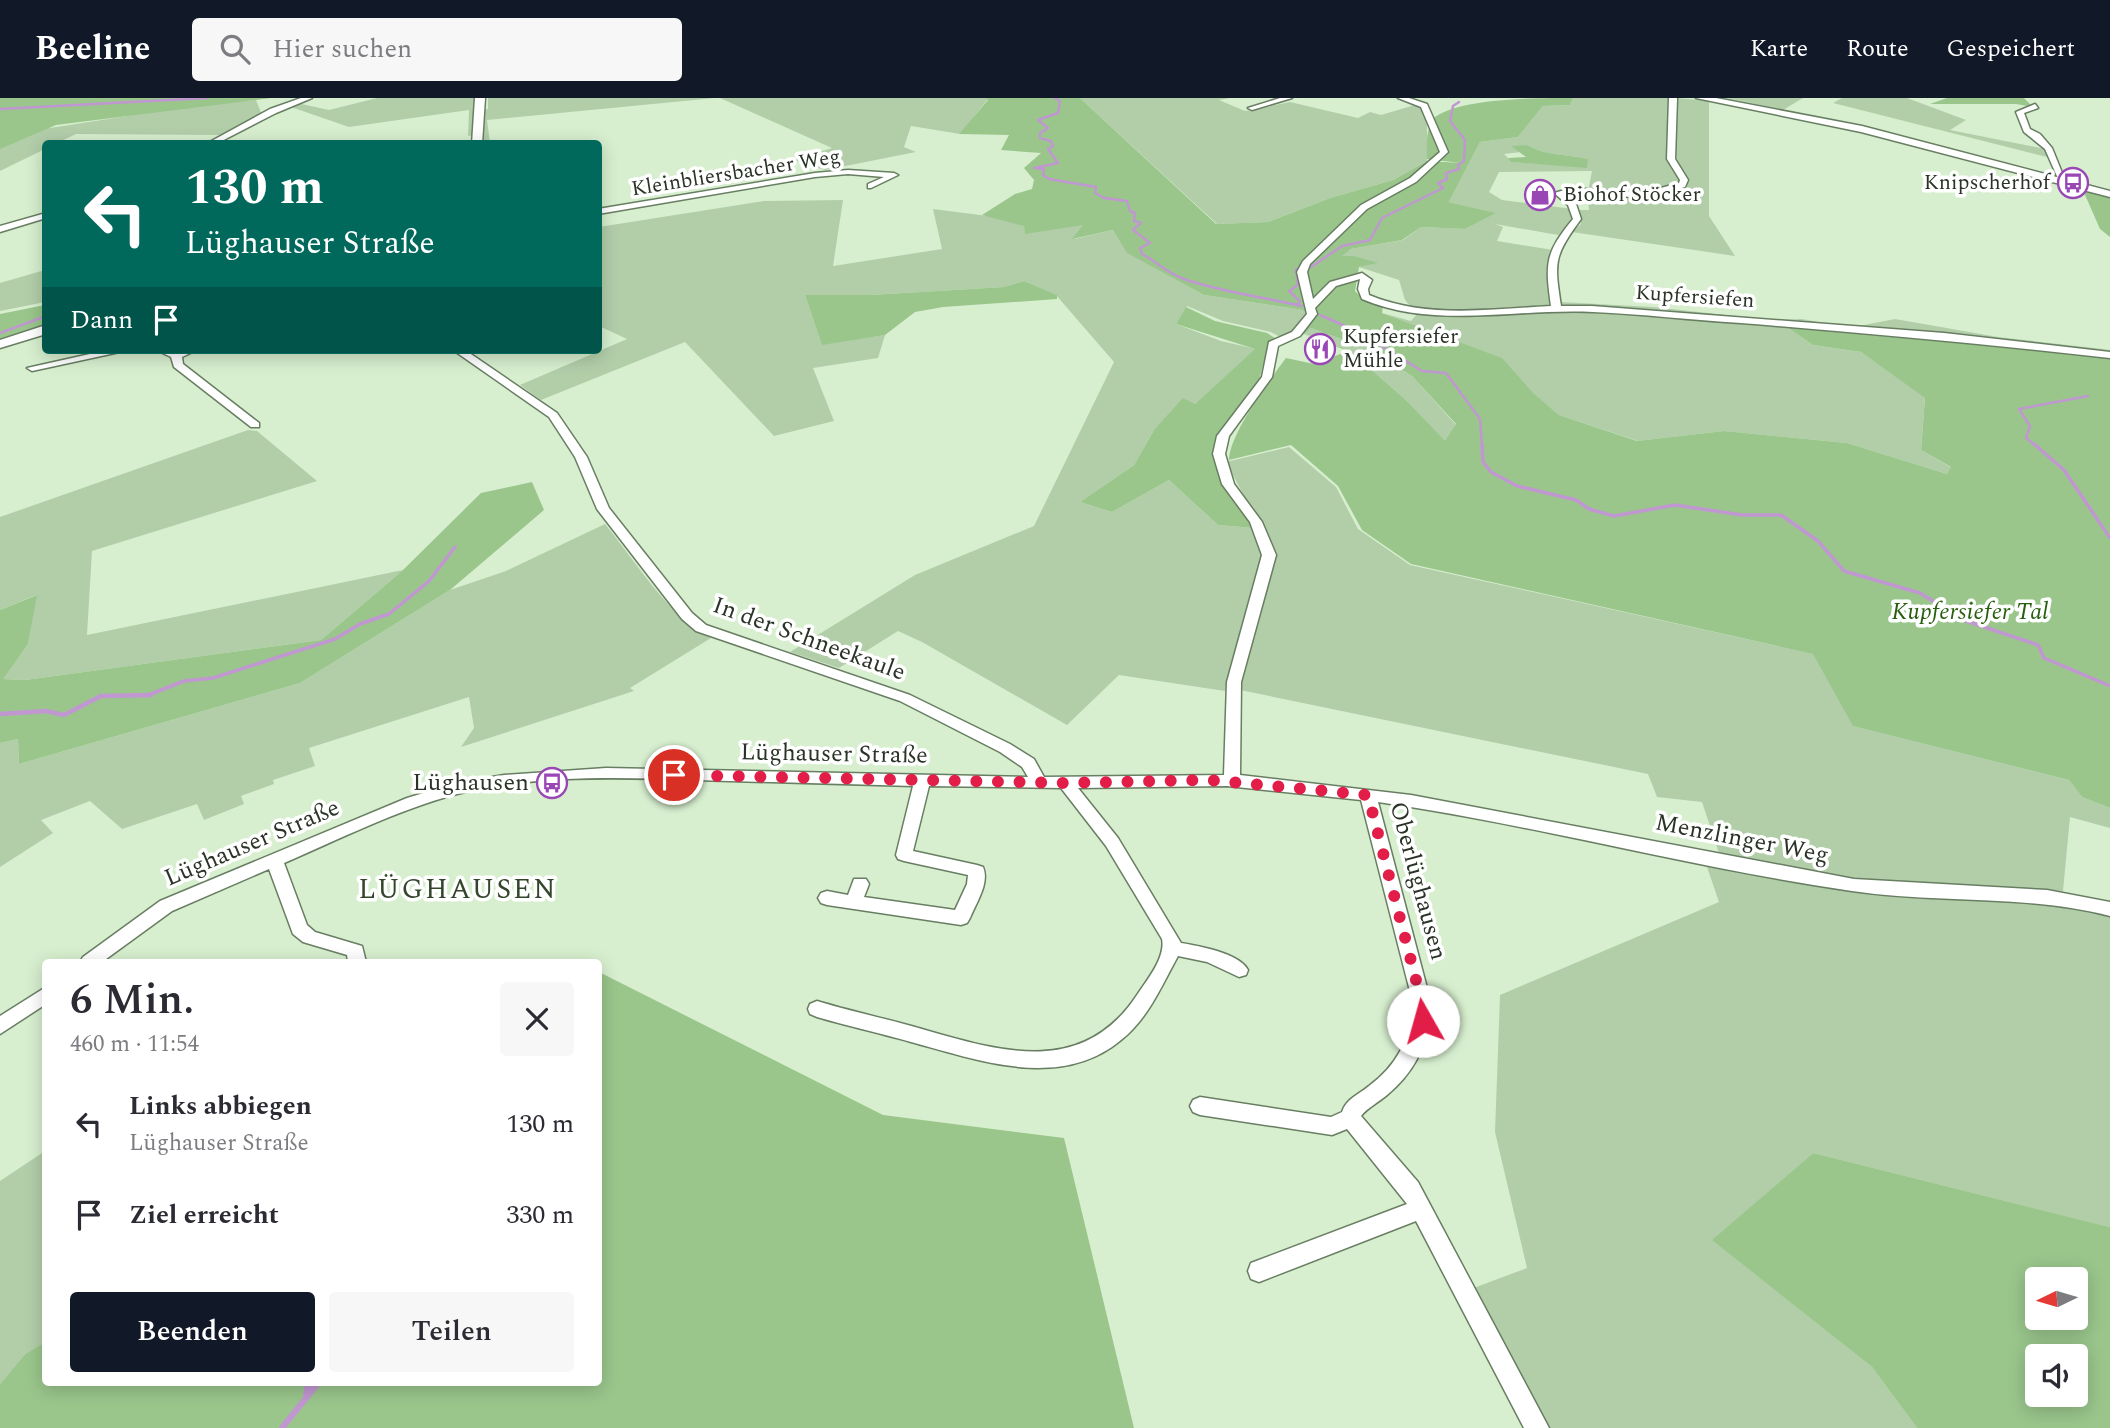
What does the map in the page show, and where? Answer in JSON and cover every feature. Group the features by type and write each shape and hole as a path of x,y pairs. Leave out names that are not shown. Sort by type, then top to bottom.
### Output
{"street":[{"path":"217,140 284,106 308,98"},
{"path":"477,140 480,98"},
{"path":"1252,108 1288,98"},
{"path":"1233,780 1234,682 1269,555 1256,523 1228,484 1219,454 1223,436 1267,377 1273,344 1296,334 1311,314 1312,306 1302,272 1306,263 1338,235 1358,211 1413,180 1444,152 1424,106 1402,98"},
{"path":"1556,307 1551,272 1557,244 1577,219 1572,204 1558,193 1572,190 1643,196 1682,185 1684,180 1671,159 1673,98"},
{"path":"1701,98 1888,135 2110,194"},
{"path":"2035,106 2020,112 2024,126 2048,148 2064,183"},
{"name":"Kleinbliersbacher Weg","path":"602,211 815,175 848,172 894,175 871,186"},
{"path":"0,229 42,216"},
{"name":"Kupfersiefen","path":"1312,306 1334,284 1362,276 1367,280 1363,289 1365,297 1403,308 1444,311 1556,307 1944,336 2110,355"},
{"path":"0,344 42,330"},
{"path":"32,368 104,354"},
{"path":"173,354 179,354"},
{"name":"In der Schneekaule","path":"464,354 553,415 581,457 603,509 612,523 687,616 701,628 905,698 1005,748 1028,763 1039,782"},
{"path":"176,355 174,360 178,365 255,425"},
{"name":"Lüghauser Straße","path":"93,959 166,906 450,788 485,783 609,774 1065,783 1233,780 1368,795"},
{"path":"827,898 961,918 968,906 977,871 904,855 922,781"},
{"path":"817,1009 997,1057 1054,1060 1110,1040 1128,1023 1173,948 1171,937 1112,842 1065,783"},
{"name":"Menzlinger Weg","path":"1368,795 1553,826 1707,859 1854,885 1926,891 2047,895 2110,909"},
{"name":"Oberlüghausen","path":"1350,1118 1353,1108 1383,1090 1394,1079 1417,1040 1423,1007 1368,795"},
{"path":"274,859 299,929 309,937 356,951 357,959"},
{"path":"854,902 860,884"},
{"path":"1173,948 1212,956 1240,970"},
{"path":"0,1026 42,997"},
{"path":"1200,1106 1332,1126 1350,1118 1410,1189 1537,1428"},
{"path":"1259,1271 1421,1209"}],"green space":[{"path":"0,98 271,98 56,125 0,149"},
{"path":"377,98 475,98 473,135 468,136 469,110 349,127 288,106 297,103 329,110"},
{"path":"488,98 715,98 487,120 490,140 483,140 482,110 488,109"},
{"path":"720,98 988,99 960,134 911,126 904,147 916,152 825,170 796,161 718,184 832,148"},
{"name":"Kupfersiefer Tal","path":"985,98 1080,98 1216,224 1268,222 1330,198 1393,180 1427,161 1461,163 1427,159 1427,137 1432,121 1447,111 1500,100 1573,98 1570,105 1543,106 1518,137 1480,142 1449,202 1496,213 1465,229 1421,227 1402,240 1351,249 1342,256 1354,256 1378,263 1359,267 1355,291 1363,299 1383,306 1382,313 1502,358 1533,393 1559,415 1637,441 1724,431 1847,443 1947,474 1951,467 1921,450 1925,398 1861,352 1813,345 1785,326 2027,346 2110,356 2110,808 2082,797 2069,780 1853,726 1813,654 1411,564 1362,530 1338,486 1291,445 1229,460 1243,422 1286,358 1314,364 1348,351 1300,333 1309,311 1204,295 1127,253 1113,230 1072,239 1083,225 1025,234 1024,226 982,215 1015,194 1032,189 1034,180 1024,168 1041,153 1001,150 1009,135 959,134 988,100","holes":["1311,328 1366,348 1412,376 1456,424 1445,441 1407,401 1349,350 1303,334"]},
{"path":"1080,98 1230,98 1219,100 1245,111 1290,102 1358,118 1370,112 1381,115 1418,104 1427,116 1427,161 1393,180 1330,198 1268,222 1217,224"},
{"path":"1573,98 1671,98 1669,159 1681,178 1681,184 1643,195 1588,191 1592,171 1499,172 1489,192 1502,200 1573,209 1575,223 1558,235 1495,224 1503,227 1497,241 1553,250 1552,309 1785,326 1813,345 1861,352 1925,397 1921,450 1952,468 1947,474 1847,443 1724,431 1638,441 1559,415 1532,393 1501,358 1382,313 1411,321 1417,314 1405,300 1399,280 1359,267 1376,263 1340,256 1351,249 1403,240 1421,227 1465,229 1495,213 1449,202 1480,142 1518,137 1543,106 1570,105","holes":["1527,145 1534,149 1587,159 1587,167 1512,162 1504,154 1521,152 1513,147"]},
{"path":"1676,98 1713,101 1709,102 1709,216 1735,256 1572,232 1581,224 1577,210 1589,210 1587,192 1640,197 1685,186 1676,153"},
{"path":"1727,98 1803,98 1783,110"},
{"path":"1842,98 1907,98 1966,120 1950,130 2046,149 2051,158 1833,103"},
{"path":"1947,98 2024,98 2033,107 2016,104 1930,104"},
{"path":"256,100 262,115 223,135 76,134 63,140 42,140 42,150 0,171 0,121 50,128 192,106"},
{"path":"1527,145 1549,153 1588,159 1587,168 1511,162 1508,158 1526,157 1511,146"},
{"path":"2082,188 2110,197 2110,237 2100,229"},
{"path":"843,200 833,266 942,249 933,209 1004,218 1024,226 1026,233 1084,224 1074,239 1113,230 1128,253 1204,295 1310,311 1296,330 1280,337 1271,332 1223,321 1187,306 1176,324 1221,341 1256,349 1195,404 1154,430 1134,465 1080,502 1112,512 1169,480 1218,525 1253,528 1266,557 1242,623 1225,691 1119,675 1067,725 898,631 839,668 790,652 915,575 1034,526 1114,362 1056,295 1024,281 1004,287 871,295 805,295 822,344 885,335 878,358 813,368 834,421 774,436 685,342 541,400 520,385 592,354 602,354 602,350 627,339 602,327 602,227 764,201"},
{"path":"42,271 42,303 0,311 0,283"},
{"path":"1024,281 1057,295 1057,299 943,307 915,312 885,335 822,345 805,295 871,295 1004,287"},
{"path":"1561,302 1653,307 1772,320 1802,319 1835,325 1864,325 1895,319 1998,337 2110,350 2110,353 1562,306"},
{"path":"42,306 42,328 0,341 0,314"},
{"path":"1186,307 1215,321 1267,333 1275,338 1268,346 1258,384 1219,434 1239,502 1253,528 1218,525 1169,480 1112,512 1080,502 1134,465 1154,430 1183,398 1195,404 1255,349 1176,324"},
{"path":"1311,328 1366,348 1412,376 1456,425 1445,442 1407,401 1349,350 1302,333"},
{"path":"248,430 257,431 317,481 92,551 87,635 403,570 321,640 25,680 2,679 28,644 36,595 0,610 0,517"},
{"path":"1289,447 1336,487 1358,529 1410,565 1814,654 1854,726 2069,780 2082,797 2110,808 2110,828 2070,817 2063,891 1887,884 1720,856 1702,802 1657,797 1648,774 1240,690 1276,556 1226,462"},
{"path":"532,482 544,510 450,590 300,683 19,764 18,739 0,743 0,610 37,595 28,644 3,679 25,680 321,640 403,570 481,493"},
{"path":"605,524 668,603 696,630 711,638 630,688 634,691 461,747 474,728 469,697 309,748 315,766 273,780 274,784 241,796 244,804 204,820 197,804 122,829 90,801 41,820 53,833 0,867 0,743 18,739 19,764 300,683 450,590 506,571"},
{"path":"1706,864 1857,891 1914,898 2009,897 2110,917 2110,1227 1813,1153 1713,1240 1872,1367 1917,1428 1549,1428 1471,1289 1527,1268 1495,1132 1500,995 1719,902"},
{"path":"602,974 883,1115 1064,1138 1134,1428 0,1428 0,1384 25,1354 42,1344 42,1386 602,1386"},
{"path":"42,1153 42,1344 25,1354 0,1384 0,1181"},
{"path":"1813,1153 2110,1227 2110,1428 1917,1428 1872,1367 1712,1240"}],"waterway":[{"path":"0,109 207,98"},
{"path":"1055,98 1060,101 1058,113 1038,120 1048,128 1040,133 1040,138 1051,141 1053,146 1048,149 1058,163 1034,168 1044,169 1043,175 1049,179 1096,187 1095,193 1104,198 1127,201 1130,211 1135,213 1134,221 1141,223 1133,230 1150,243 1140,248 1142,254 1172,274 1213,287 1297,305"},
{"path":"1311,267 1342,246 1370,240 1382,218 1443,188 1438,183 1447,179 1446,173 1459,169 1458,165 1464,161 1465,140 1450,121 1453,106 1459,102"},
{"path":"1296,269 1298,285 1289,291 1300,301 1297,305"},
{"path":"1297,305 1302,306"},
{"path":"1320,315 1361,333 1422,371 1446,373 1480,419 1482,446"},
{"path":"0,333 42,317"},
{"path":"2036,446 2026,438 2030,426 2019,409 2088,396"},
{"path":"1482,444 1483,462 1491,472 1517,486 1576,500 1589,509 1614,516 1675,505 1742,515 1781,515 1818,541 1844,571 1920,593 1963,620 2038,645 2044,658 2110,686"},
{"path":"2034,444 2064,470 2110,538"},
{"path":"148,695 184,681 213,678 335,639 360,624 389,614 429,581 455,547"},
{"path":"101,696 148,695"},
{"path":"0,714 46,711 64,715 101,696"},
{"path":"101,696 118,696"},
{"path":"306,1395 307,1386"},
{"path":"282,1428 316,1386"}],"place":[{"name":"Knipscherhof","path":"2073,183"},
{"name":"Biohof Stöcker","path":"1540,195"},
{"name":"Kupfersiefer Mühle","path":"1320,349"},
{"name":"Lüghausen","path":"552,783"}],"district":[{"name":"LÜGHAUSEN","path":"458,889"}],"route":[{"path":"674,775 1065,783 1233,780 1368,795 1423,1007 1423,1021"}]}
